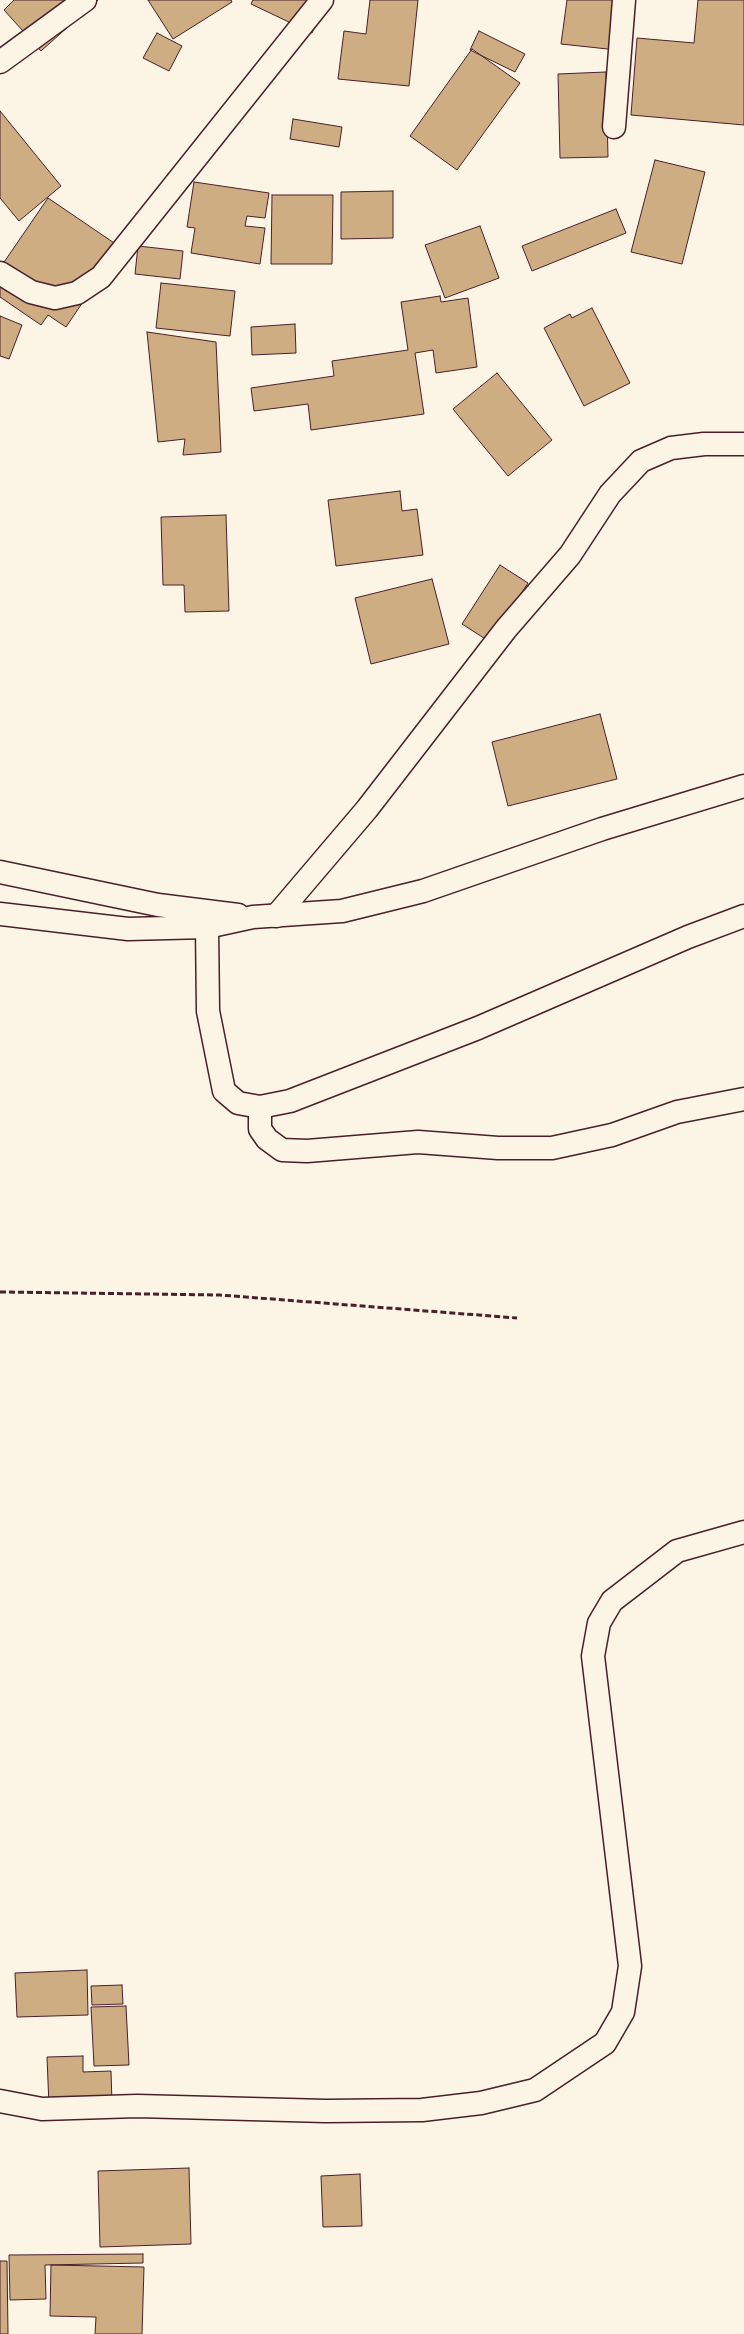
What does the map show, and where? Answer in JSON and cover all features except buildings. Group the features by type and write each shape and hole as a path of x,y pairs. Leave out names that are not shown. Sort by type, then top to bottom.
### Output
{"street":[{"path":"0,62 86,0"},
{"path":"0,273 31,292 55,298 77,293 101,277 322,0"},
{"path":"614,127 624,0"},
{"path":"276,916 367,809 506,629 570,555 610,494 641,461 671,448 704,444 744,444"},
{"path":"0,914 128,929 207,927 253,917 342,911 423,891 602,829 744,786"},
{"path":"0,872 151,903 253,917"},
{"path":"207,927 208,1011 224,1091 238,1103 260,1106 290,1101 478,1028 688,937 744,916"},
{"path":"260,1106 260,1129 267,1139 282,1150 307,1152 418,1142 498,1148 552,1148 612,1135 677,1112 744,1099"},
{"path":"0,2101 42,2109 137,2106 326,2111 422,2110 481,2103 535,2090 605,2043 623,2012 630,1966 593,1656 599,1623 612,1601 677,1551 744,1532"}],"railway":[{"path":"0,1292 220,1295 517,1318"}]}
